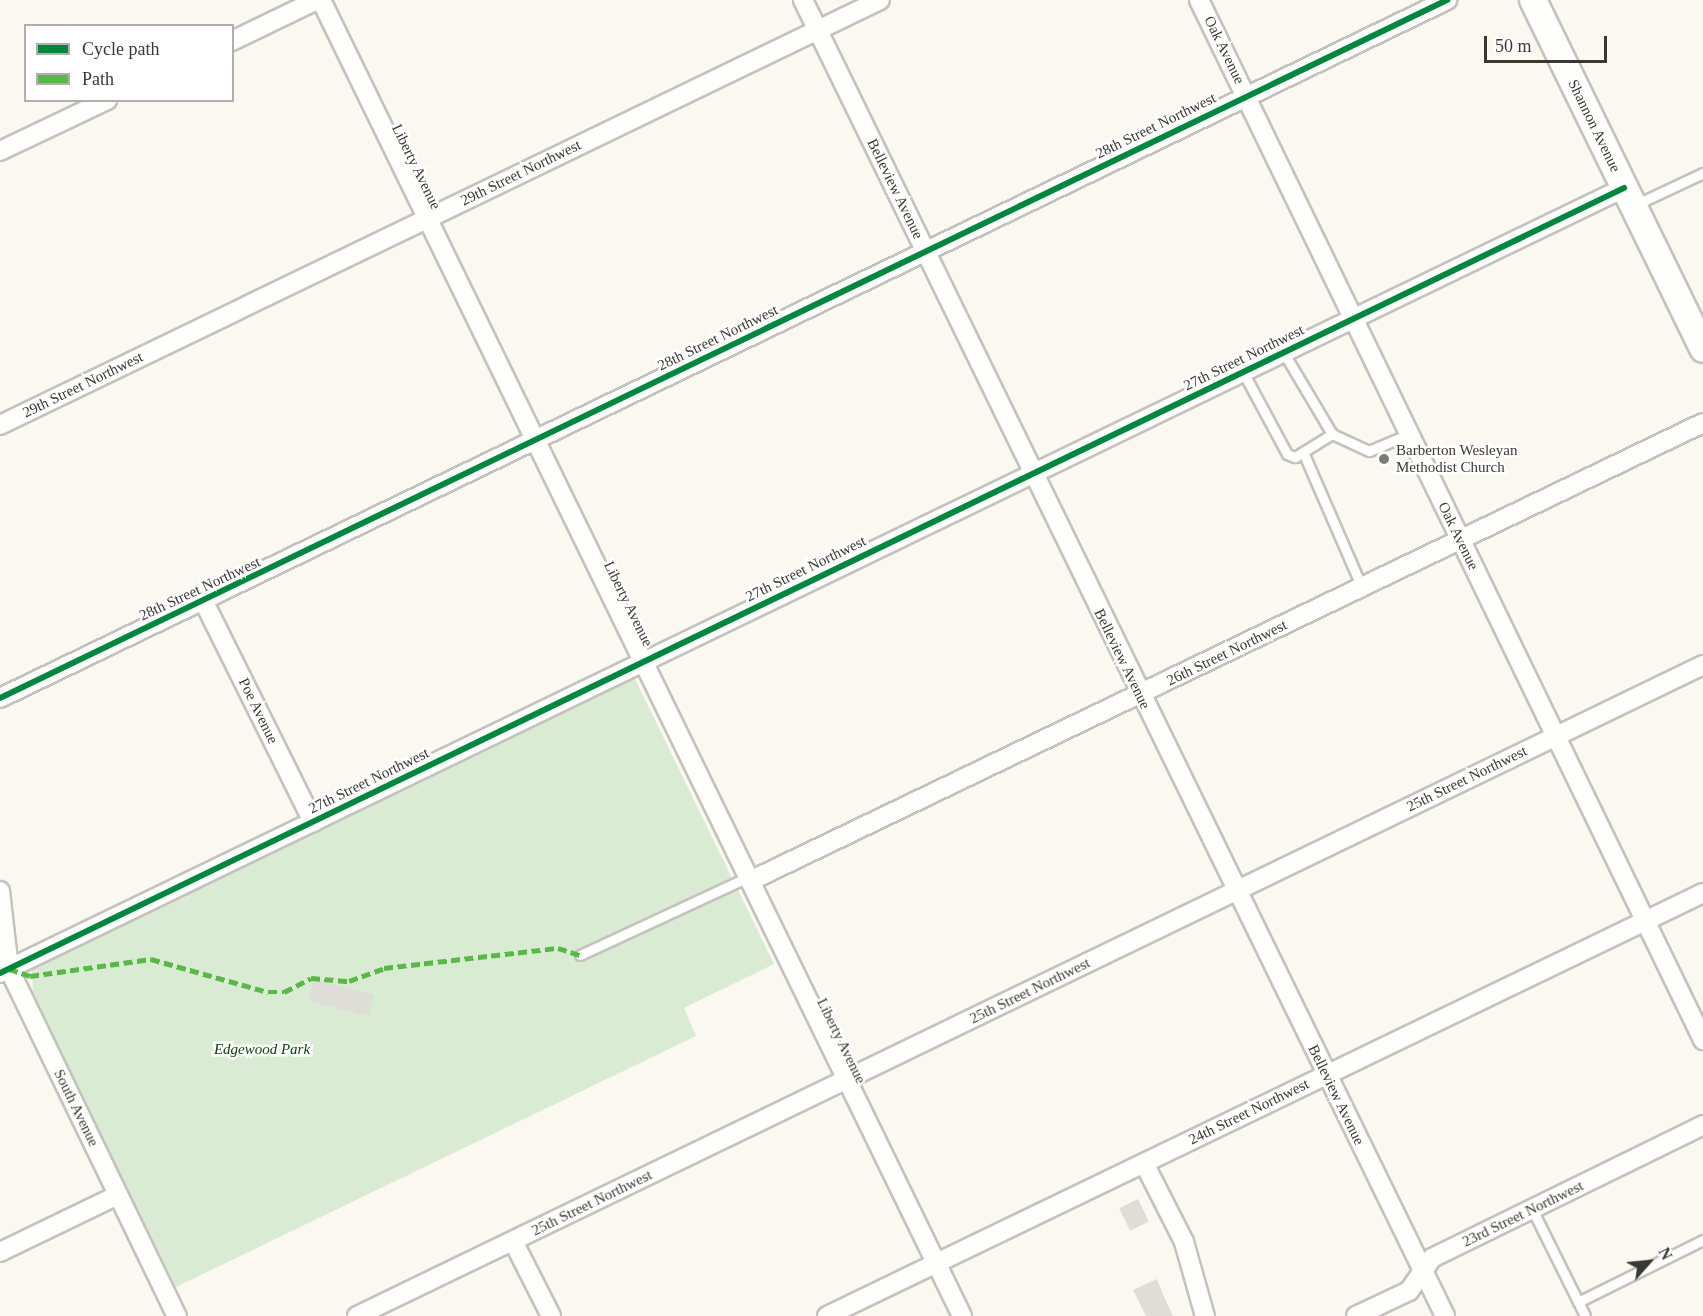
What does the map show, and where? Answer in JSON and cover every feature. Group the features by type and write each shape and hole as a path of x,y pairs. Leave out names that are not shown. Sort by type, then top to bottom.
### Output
{"street":[{"path":"234,40 319,0"},
{"name":"Liberty Avenue","path":"319,0 428,218 962,1316"},
{"name":"Belleview Avenue","path":"803,0 1140,695 1445,1316"},
{"name":"29th Street Northwest","path":"0,425 880,0"},
{"name":"Oak Avenue","path":"1199,0 1554,737 1703,1040"},
{"name":"28th Street Northwest","path":"0,698 1447,0"},
{"name":"Shannon Avenue","path":"1534,0 1703,349"},
{"path":"0,152 103,102"},
{"name":"27th Street Northwest","path":"5,971 642,660 1354,318 1629,197"},
{"name":"26th Street Northwest","path":"749,879 1140,695 1703,423"},
{"name":"Poe Avenue","path":"203,600 313,822"},
{"name":"25th Street Northwest","path":"357,1316 1703,665"},
{"name":"South Avenue","path":"0,891 5,971 177,1316"},
{"name":"24th Street Northwest","path":"827,1316 1703,893"},
{"name":"23rd Street Northwest","path":"1356,1316 1408,1291 1432,1258 1703,1125"},
{"path":"1144,1163 1184,1242 1205,1316"},
{"path":"0,1252 118,1195"},
{"path":"513,1241 551,1316"}],"lane":[{"path":"1629,197 1703,173"},
{"path":"1284,353 1332,434 1369,451 1409,434"},
{"path":"1243,372 1287,454 1303,452 1332,434"},
{"path":"1303,452 1362,588"},
{"path":"580,955 749,879"},
{"path":"1532,1209 1585,1316"},
{"path":"1578,1302 1703,1240"}],"green space":[{"name":"Edgewood Park","path":"634,677 774,964 684,1008 696,1036 176,1287 33,996 32,968"}],"building":[{"path":"314,980 374,995 369,1016 309,1001"},
{"path":"1138,1199 1149,1221 1130,1231 1119,1208"},
{"path":"1157,1279 1173,1316 1146,1316 1133,1290"}],"marked path":[{"path":"9,969 30,976 151,959 268,992 284,992 311,978 349,981 384,968 558,948 580,955"}],"cycle path":[{"path":"0,698 1447,0"},
{"path":"0,973 1624,188"}],"place":[{"name":"Barberton Wesleyan Methodist Church","path":"1384,459"}]}
